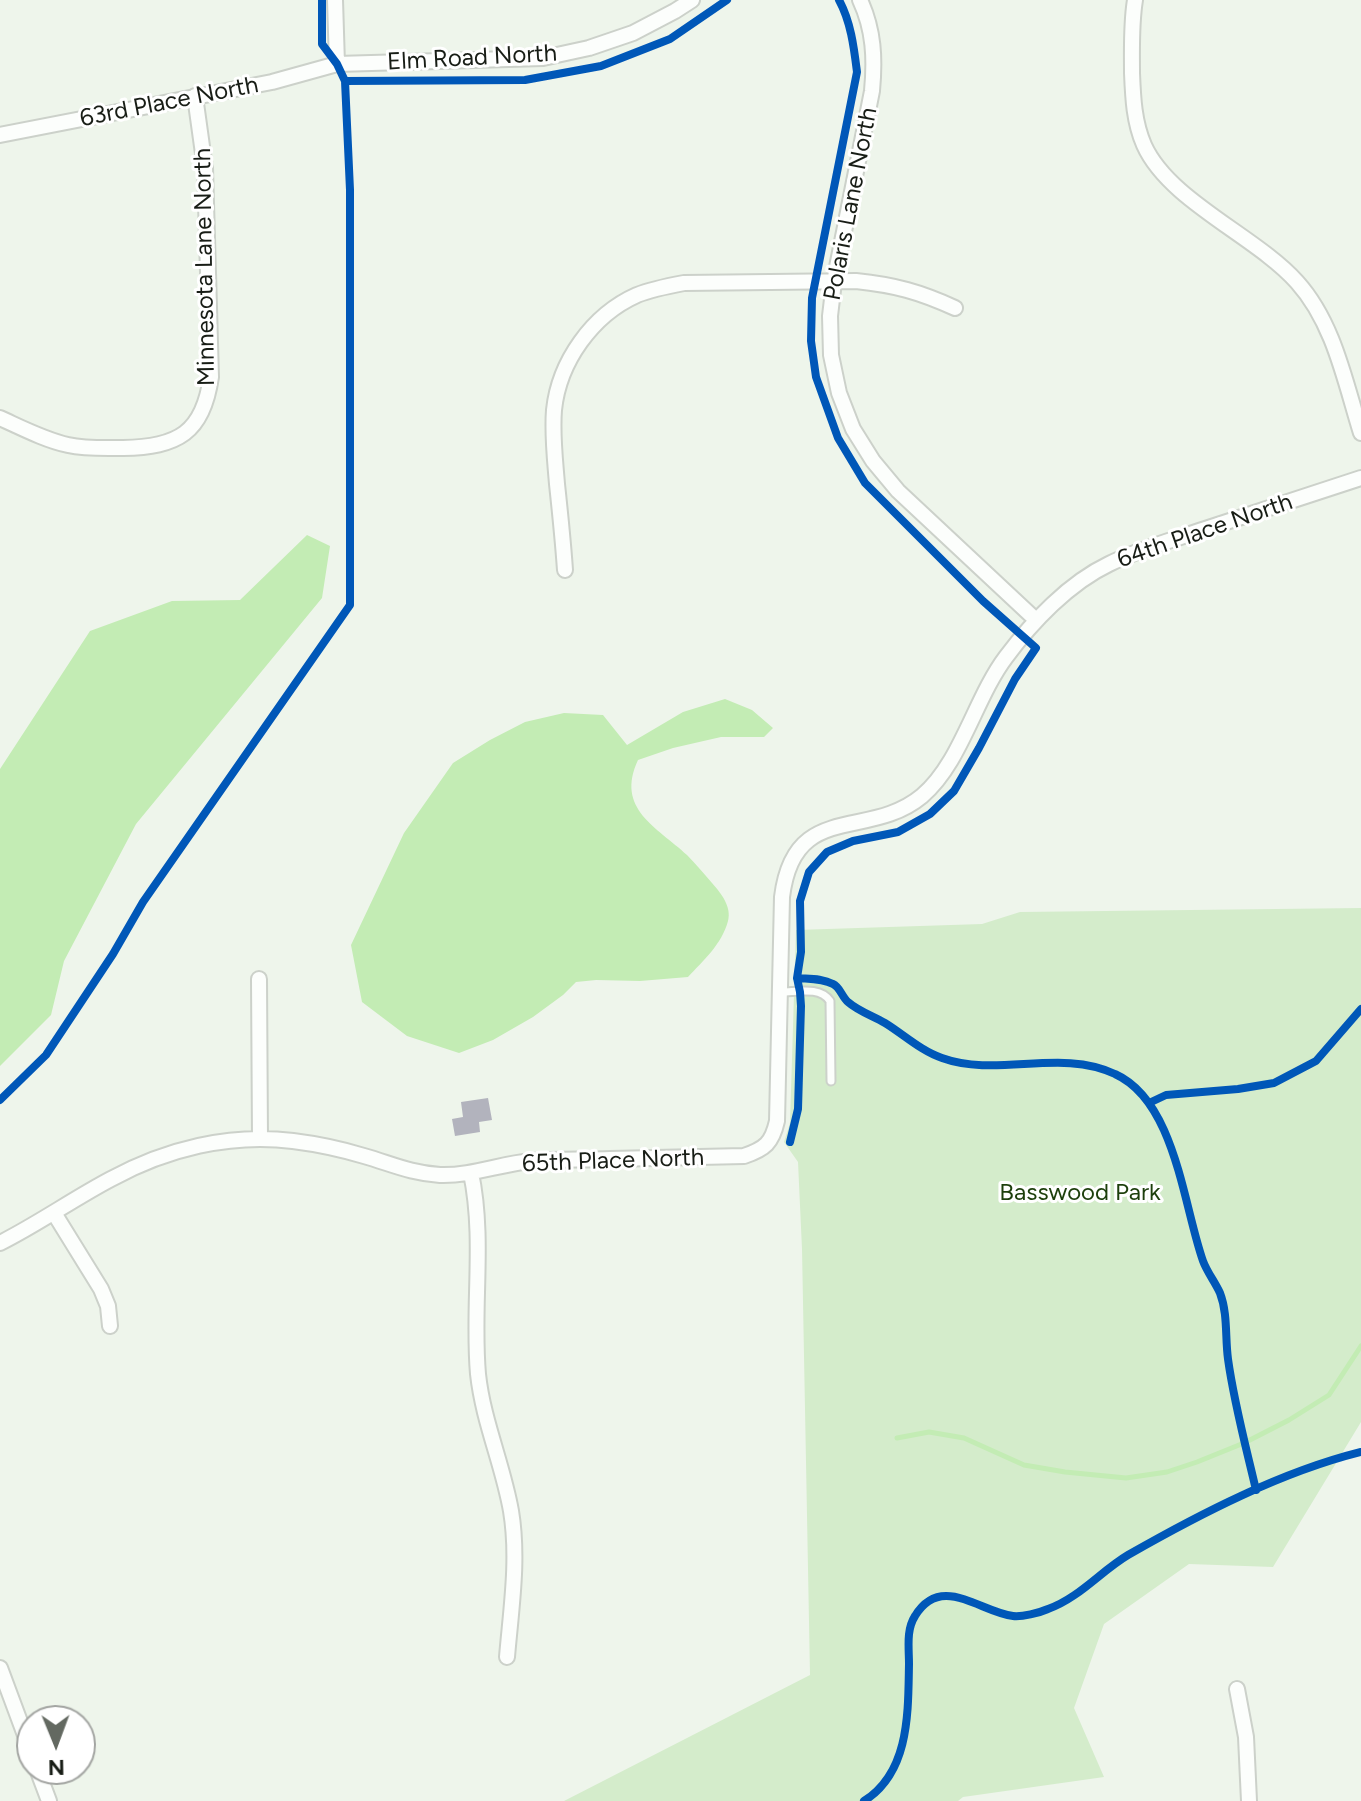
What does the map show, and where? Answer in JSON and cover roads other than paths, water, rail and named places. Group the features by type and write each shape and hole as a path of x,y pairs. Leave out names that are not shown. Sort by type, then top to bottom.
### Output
{"street":[{"path":"335,0 337,64"},
{"name":"Elm Road North","path":"337,64 543,58 589,48 633,33 692,0"},
{"name":"Polaris Lane North","path":"860,0 874,47 872,91 830,316 831,355 839,393 853,429 873,461 898,491 1036,620"},
{"path":"1135,0 1132,91 1135,118 1145,147 1162,171 1183,192 1275,261 1297,282 1317,308 1331,339 1361,433"},
{"name":"63rd Place North","path":"0,135 272,82 337,64"},
{"name":"Minnesota Lane North","path":"0,418 68,445 99,448 163,445 183,435 198,419 208,399 211,377 205,168 195,96"},
{"path":"565,570 553,438 554,409 560,380 573,354 589,329 610,311 635,296 684,283 879,283 922,293 955,308"},
{"name":"64th Place North","path":"878,816 901,809 921,796 937,780 1005,658 1036,620 1061,596 1107,565 1148,548 1361,478"},
{"name":"65th Place North","path":"0,1243 113,1177 197,1145 260,1139 290,1141 327,1146 416,1172 443,1175 471,1173 529,1161 744,1156 756,1152 767,1145 774,1135 777,1121 782,897 789,866 804,842 823,831 878,816"},
{"path":"259,979 260,1139"},
{"path":"471,1173 478,1220 475,1300 478,1378 507,1490 513,1528 514,1566 507,1657"},
{"path":"54,1213 101,1289 108,1306 110,1326"},
{"path":"0,1668 16,1711"},
{"path":"1237,1689 1246,1737 1249,1801"}],"lane":[{"path":"781,992 818,992 825,994 830,1001 831,1081"}],"waterway":[{"path":"897,1438 929,1432 964,1438 1024,1465 1065,1472 1126,1478 1167,1472 1244,1443 1329,1395 1361,1346"}],"park label":[{"name":"Basswood Park","path":"1080,1193"}]}
